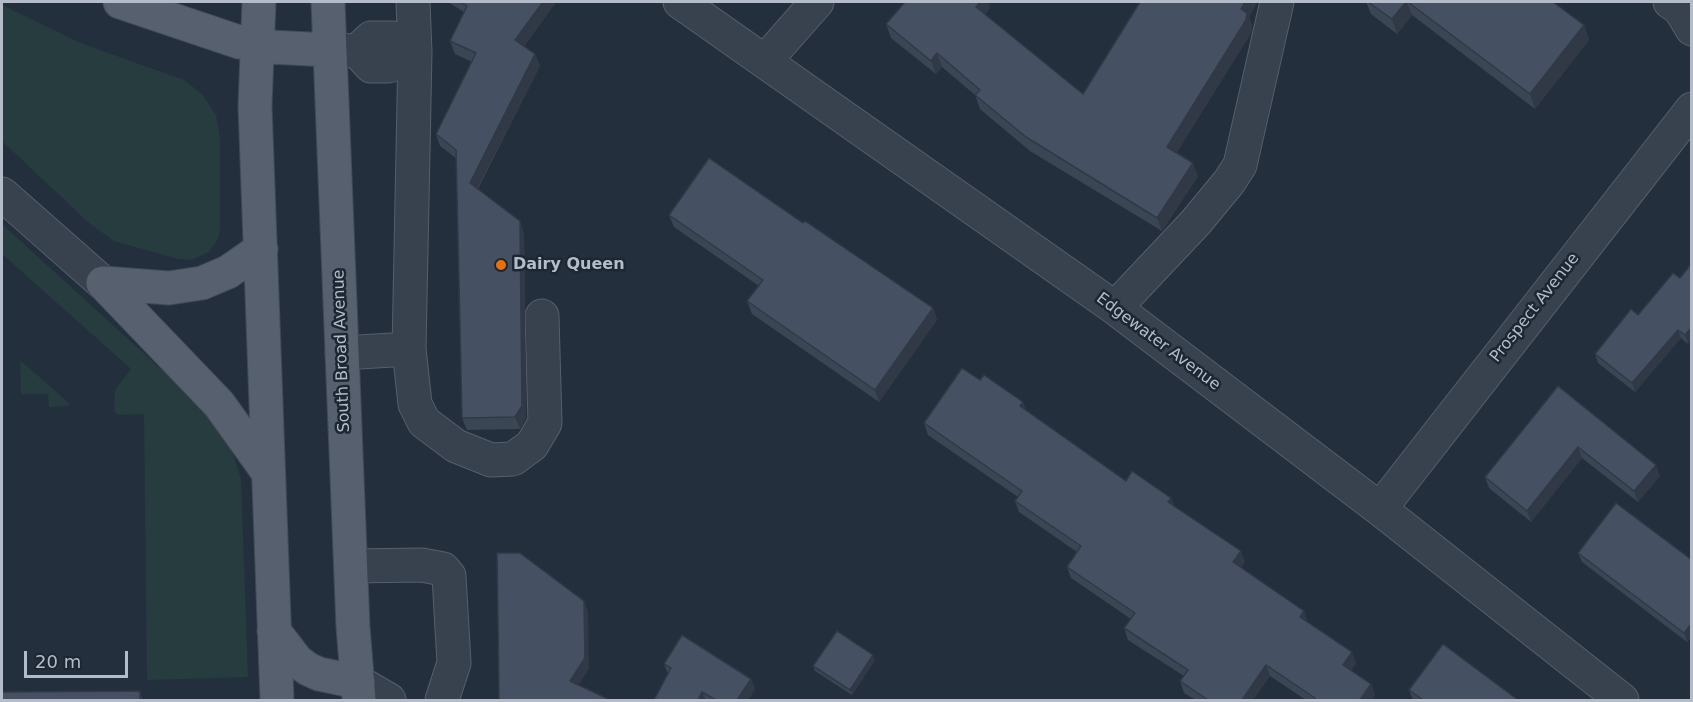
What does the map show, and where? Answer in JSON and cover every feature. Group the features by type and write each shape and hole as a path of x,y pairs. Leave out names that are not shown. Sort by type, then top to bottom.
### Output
{"main road":[{"path":"120,2 215,35 255,45 343,50"},
{"path":"259,2 255,45 255,106 267,471 278,700"},
{"name":"South Broad Avenue","path":"328,2 343,50 342,353 358,691"},
{"path":"104,283 170,288 202,283 228,272 261,249"},
{"path":"104,283 219,404 267,471"},
{"path":"274,631 297,661 308,669 358,691"}],"street":[{"path":"413,2 409,52 409,349 415,404 424,422 456,446 491,460 513,459 532,445 545,423 542,316"},
{"name":"Edgewater Avenue","path":"680,2 1115,308 1380,509 1622,700"},
{"path":"765,61 817,2"},
{"path":"1115,308 1196,222 1240,165 1277,2"},
{"path":"1670,2 1680,9 1692,29"},
{"path":"343,50 371,66 389,66 409,52"},
{"name":"Prospect Avenue","path":"1380,509 1692,109"},
{"path":"2,194 104,283"},
{"path":"342,353 409,349"},
{"path":"351,566 422,565 443,569 449,576 454,663 442,700"},
{"path":"358,691 389,700"}],"green space":[{"path":"2,5 83,44 184,80 202,94 216,115 220,138 220,229 218,239 209,252 191,260 178,259 114,241 89,223 2,141"},
{"path":"2,224 208,412 229,441 241,479 248,677 147,680 144,414 118,415 114,411 115,390 131,369 2,254"},
{"path":"20,360 69,403 69,406 49,407 48,394 21,394"}],"building":[{"path":"461,2 543,2 515,40 535,54 470,183 520,221 522,406 515,417 462,418 456,150 436,134 476,53 450,41 467,6"},
{"path":"905,2 980,2 976,7 1083,94 1140,2 1245,2 1241,9 1247,13 1246,20 1167,147 1193,163 1157,218 1026,137 975,95 980,90 937,53 931,61 886,24"},
{"path":"1368,2 1406,2 1392,19"},
{"path":"1408,2 1553,2 1584,25 1530,94"},
{"path":"709,158 933,308 875,390 747,301 763,280 669,215"},
{"path":"1692,263 1692,327 1685,335 1678,330 1632,383 1595,354 1631,309 1638,315 1673,273 1680,278"},
{"path":"962,368 980,380 984,375 1023,402 1020,406 1126,481 1132,471 1171,498 1168,502 1241,551 1233,562 1304,611 1300,617 1352,652 1343,665 1371,684 1360,700 1313,700 1315,698 1266,665 1242,700 1208,700 1180,681 1188,670 1124,628 1135,613 1067,567 1081,546 1015,501 1022,491 924,423"},
{"path":"1558,386 1656,465 1634,491 1578,447 1527,511 1485,477"},
{"path":"1616,503 1692,560 1692,623 1684,633 1578,553"},
{"path":"497,553 520,553 584,601 585,658 570,681 610,700 499,700"},
{"path":"837,631 873,655 850,690 813,666"},
{"path":"682,635 751,679 737,700 716,700 702,692 698,700 654,700 671,668 664,664"},
{"path":"1443,644 1518,700 1423,700 1409,690"},
{"path":"140,691 140,700 2,700 2,692"}],"place":[{"name":"Dairy Queen","path":"501,265"}]}
